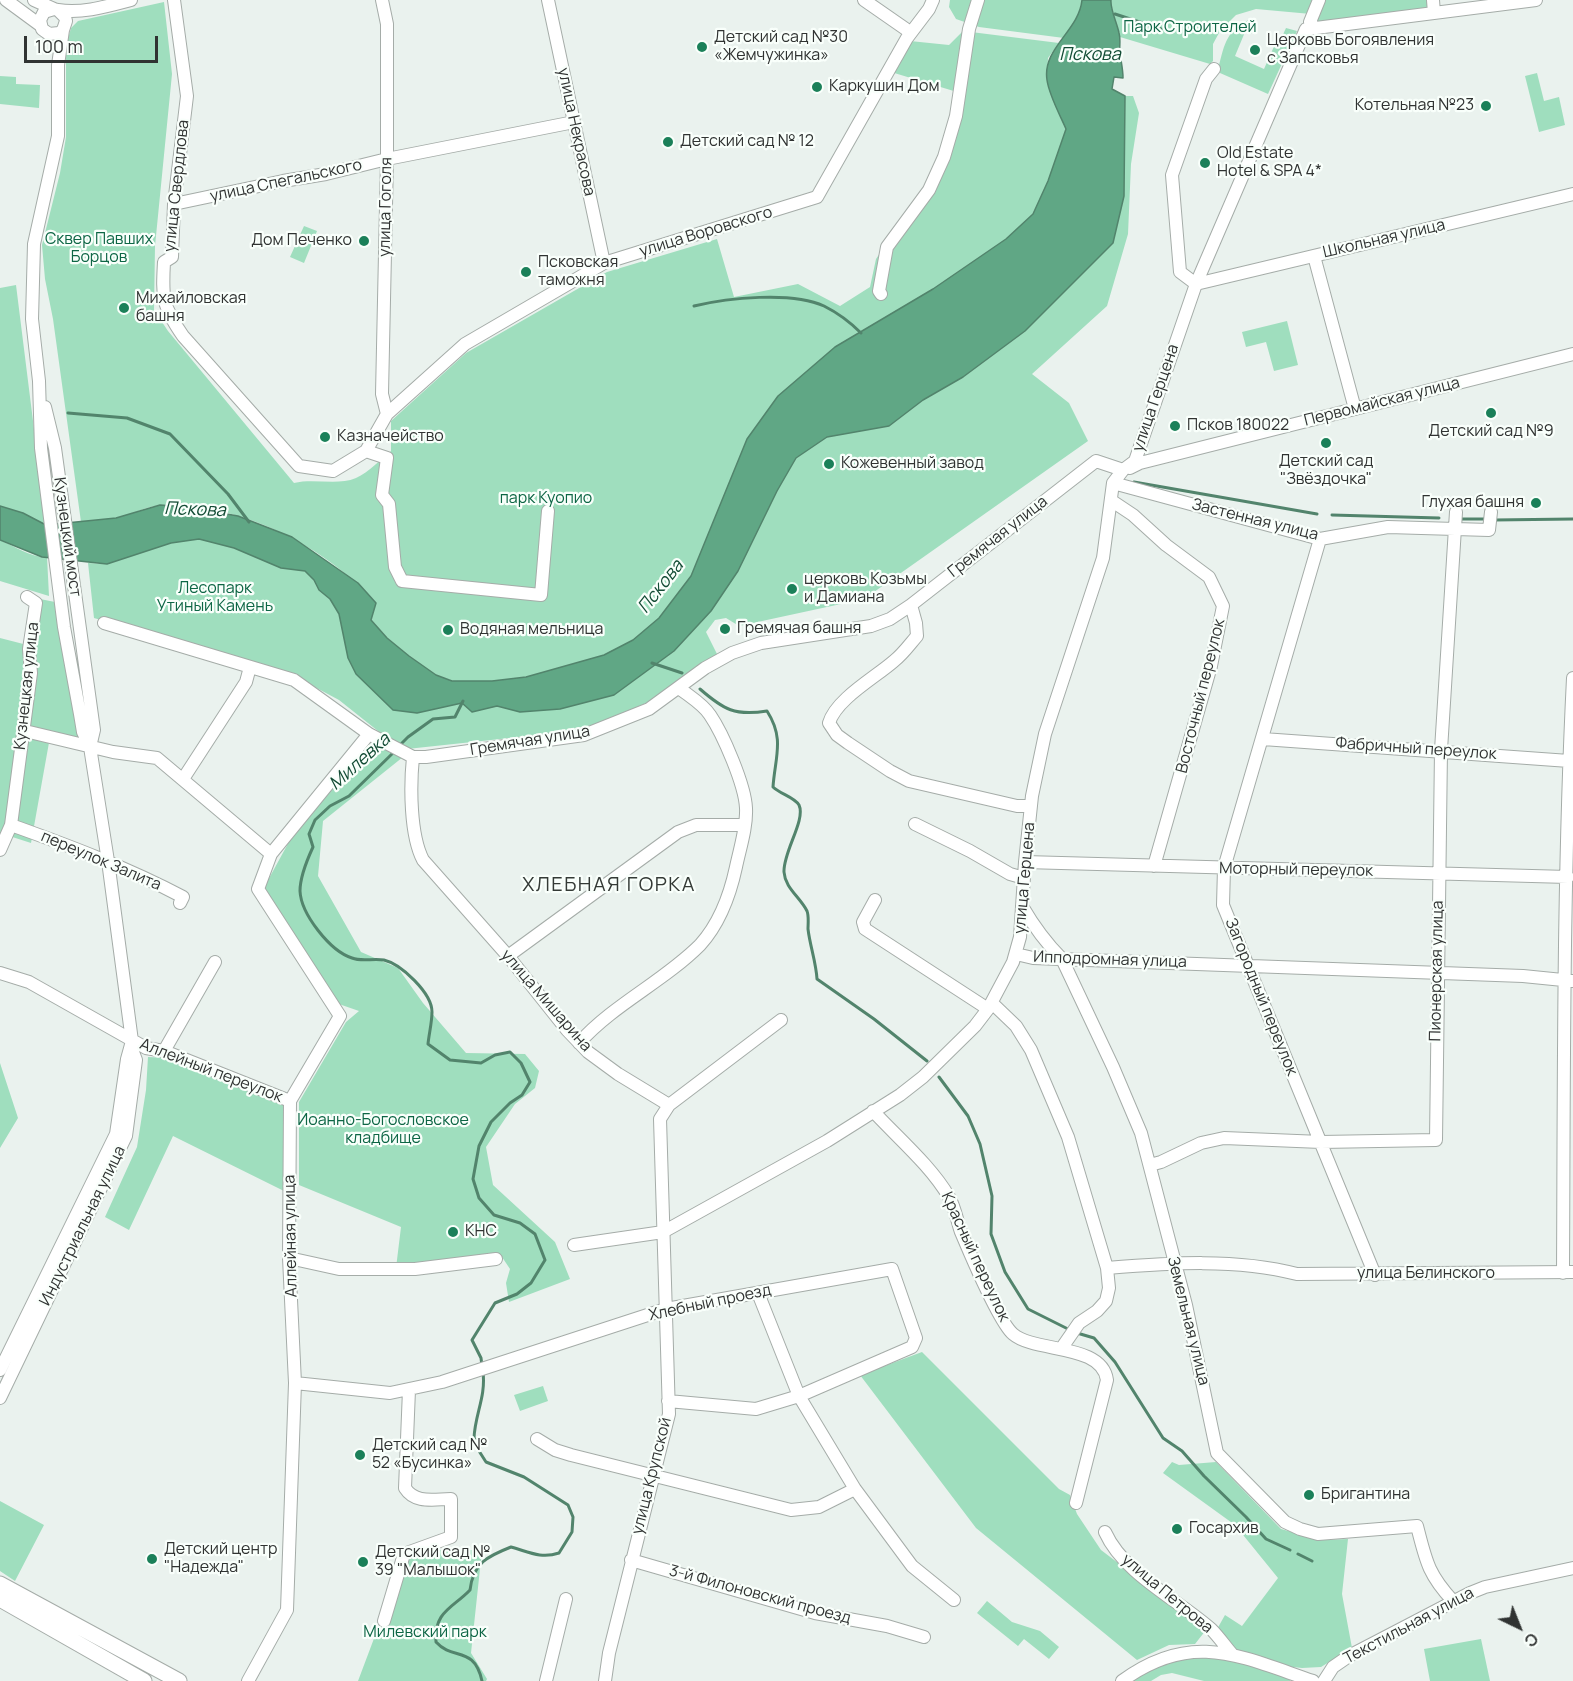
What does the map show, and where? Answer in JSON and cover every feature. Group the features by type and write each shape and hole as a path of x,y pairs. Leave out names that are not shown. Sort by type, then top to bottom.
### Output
{"main road":[{"path":"0,1584 179,1681"},
{"path":"0,1599 139,1679"}],"street":[{"path":"6,0 54,35 96,9"},
{"path":"34,0 68,12 96,9 131,0"},
{"name":"улица Свердлова","path":"174,0 187,96 174,204 172,256 164,262 162,291 167,313 183,336 299,466 333,471"},
{"name":"улица Гоголя","path":"382,0 387,24 387,159 382,394 387,414"},
{"name":"улица Некрасова","path":"548,0 604,263"},
{"path":"864,0 910,32"},
{"name":"улица Воровского","path":"333,471 366,451 387,414 465,344 604,263 817,197 910,32 929,9 933,0"},
{"path":"881,294 879,291 885,251 929,190 944,157 956,116 969,29 978,0"},
{"name":"улица Герцена","path":"1016,954 1020,937 1031,806 1045,734 1103,558 1113,483 1135,461 1196,284 1306,29 1314,27 1310,22 1319,0"},
{"path":"1306,29 1433,6 1536,0"},
{"path":"56,9 45,12 40,20 59,82"},
{"path":"39,381 32,319 32,264 34,244 58,136 58,65 65,17 56,9"},
{"path":"1196,284 1180,272 1172,175 1206,79 1214,69"},
{"name":"улица Спегальского","path":"174,204 574,122"},
{"name":"Школьная улица","path":"1196,284 1573,194"},
{"path":"1314,256 1355,409"},
{"name":"Первомайская улица","path":"1123,471 1140,463 1573,354"},
{"name":"Кузнецкий мост","path":"39,381 55,448 79,627"},
{"name":"Кузнецкий мост","path":"39,381 41,448 64,627"},
{"path":"366,451 387,458 382,495 389,504 395,567 402,581 541,595 548,511"},
{"name":"Гремячая улица","path":"410,755 426,757 584,735 649,709 705,668 732,653 761,643 872,626 911,605 1095,461 1123,471"},
{"name":"Застенная улица","path":"1113,483 1320,539 1388,527 1489,530 1490,517"},
{"name":"Восточный переулок","path":"1112,501 1209,577 1223,606 1211,666 1154,866"},
{"name":"Пионерская улица","path":"1150,1165 1201,1143 1224,1138 1321,1142 1436,1140 1441,750 1456,512"},
{"name":"Загородный переулок","path":"1320,539 1224,868 1223,905 1375,1275"},
{"name":"Кузнецкая улица","path":"0,850 12,825 25,731 31,673 29,649 36,603 27,597"},
{"path":"911,605 917,636 895,660 865,682 834,711 829,723 832,729 848,743 909,781 1017,806 1031,806"},
{"path":"104,623 294,680 374,737 410,755"},
{"name":"Индустриальная улица","path":"0,1398 126,1136 136,1060 131,1044 108,861 90,747 83,732 64,627"},
{"name":"Индустриальная улица","path":"79,627 94,730 90,747"},
{"path":"183,779 246,682 250,667"},
{"path":"1568,1273 1568,877 1569,761 1573,678"},
{"path":"579,1043 611,1013 685,959 709,933 725,904 732,881 747,810 745,796 730,756 710,714 681,686"},
{"path":"25,731 90,747 157,758 271,854"},
{"path":"290,1101 340,1016 258,889 271,854 374,737"},
{"name":"Фабричный переулок","path":"1263,739 1569,761"},
{"name":"улица Мишарина","path":"410,755 412,803 418,849 423,860 508,956 579,1043 618,1074 669,1105"},
{"path":"915,824 1010,874 1024,878"},
{"name":"переулок Залита","path":"12,825 108,861 183,897 180,903"},
{"path":"508,956 678,831 696,825 744,825"},
{"name":"Моторный переулок","path":"1025,862 1568,877"},
{"path":"875,900 863,922 865,929 990,1006 1016,1026 1031,1050 1068,1137 1107,1268 1109,1288 1106,1301 1097,1311 1079,1323 1061,1349"},
{"name":"Земельная улица","path":"1022,905 1030,920 1062,959 1137,1122 1190,1324 1216,1454 1285,1522 1300,1529 1318,1534 1417,1526 1428,1568 1453,1601"},
{"name":"Ипподромная улица","path":"574,1245 663,1232 827,1141 873,1111 923,1077 968,1034 990,1006 1016,954 1034,958 1523,976 1569,981"},
{"path":"164,1051 215,962"},
{"path":"0,973 28,982 131,1044"},
{"path":"663,1232 660,1119 669,1105 781,1020"},
{"name":"Индустриальная улица","path":"0,1370 116,1134 131,1044"},
{"name":"Аллейный переулок","path":"131,1044 164,1051 290,1101"},
{"name":"Аллейная улица","path":"248,1681 287,1611 295,1383 289,1258 290,1101"},
{"name":"Красный переулок","path":"873,1111 937,1179 951,1199 964,1239 1001,1317 1013,1334 1098,1363 1104,1370 1107,1380 1076,1503"},
{"name":"улица Крупской","path":"605,1681 609,1653 631,1560 669,1414 663,1232"},
{"path":"289,1258 339,1269 415,1269 496,1259"},
{"name":"улица Белинского","path":"1107,1268 1174,1263 1269,1267 1297,1274 1568,1273"},
{"name":"Хлебный проезд","path":"295,1383 390,1393 409,1390 477,1371 666,1309 892,1269 916,1338 912,1347 799,1396"},
{"path":"758,1293 799,1396 855,1489 912,1566 954,1600"},
{"path":"384,1621 404,1554 451,1536 451,1499 418,1499 412,1497 405,1488 409,1390"},
{"path":"668,1401 756,1409 799,1396"},
{"path":"537,1439 555,1450 654,1478 791,1510 819,1507 855,1489"},
{"name":"улица Петрова","path":"1105,1532 1113,1548 1126,1562 1211,1630 1232,1654"},
{"name":"3-й Филоновский проезд","path":"631,1560 815,1613 887,1626 924,1637"},
{"name":"Текстильная улица","path":"1324,1681 1333,1667 1349,1656 1453,1601 1485,1587 1573,1568"},
{"path":"546,1681 566,1599"},
{"path":"1122,1681 1149,1663 1173,1654 1203,1651 1232,1654 1313,1681"}],"green space":[{"path":"950,0 1082,0 1082,9 1064,38 979,27 956,19 949,7"},
{"name":"Парк Строителей","path":"1111,0 1317,0 1311,14 1256,9 1236,15 1220,31 1213,44 1213,61 1210,64 1120,37"},
{"path":"1324,0 1430,0 1431,11 1314,24"},
{"name":"парк Куопио","path":"164,2 172,74 155,246 154,310 168,331 294,483 349,480 366,472 391,451 391,421 466,353 607,272 717,239 734,297 798,284 840,306 870,287 876,259 938,166 957,92 891,72 910,41 949,45 963,31 1059,43 1048,58 1047,79 1066,129 1048,181 1033,214 1006,239 933,289 835,347 713,523 691,576 659,618 633,640 604,655 526,677 492,681 453,681 436,675 387,638 371,620 376,603 355,582 332,563 279,532 221,511 191,506 162,505 113,519 81,522 42,245 60,173 66,137 66,46 71,28 78,21"},
{"path":"1253,18 1255,26 1251,34 1245,32 1235,56 1264,69 1276,42 1279,43 1286,28 1297,31 1268,94 1220,73 1218,69 1232,32"},
{"path":"1537,73 1544,101 1559,97 1565,125 1539,132 1525,76"},
{"path":"0,76 16,77 16,84 40,85 39,108 0,104"},
{"name":"Лесопарк Утиный Камень","path":"1125,96 1133,96 1139,113 1131,164 1128,234 1107,306 1032,374 1069,403 1088,441 864,599 739,626 726,618 715,620 706,632 717,654 651,701 597,724 547,734 407,749 378,731 339,700 296,677 94,618 88,563 107,564 171,543 199,539 234,548 281,568 305,571 314,580 319,590 330,599 339,614 348,658 366,683 393,710 462,703 472,712 497,706 520,712 711,611 738,571 777,491 796,458 827,437 889,426 923,400 963,377 1025,331 1113,243 1124,196"},
{"path":"304,226 317,231 304,263 290,257"},
{"path":"16,285 46,525 23,513 0,506 0,288"},
{"path":"1287,321 1298,365 1274,371 1266,342 1246,347 1242,332"},
{"path":"0,540 29,554 47,557 49,596 0,581"},
{"path":"40,599 55,602 80,741 50,737 31,843 0,833 0,638 35,647"},
{"name":"Иоанно-Богословское кладбище","path":"378,744 403,757 323,821 318,876 361,952 398,968 423,1003 466,1053 525,1054 539,1071 535,1088 515,1104 486,1147 493,1185 555,1242 570,1279 509,1302 506,1283 510,1269 502,1257 396,1268 401,1227 299,1185 299,1102 346,1022 359,1011 336,1003 264,890 296,829 357,762"},
{"path":"148,1057 169,1058 287,1103 286,1192 173,1136 129,1230 105,1217 137,1147 146,1090"},
{"path":"0,1063 18,1118 0,1148"},
{"path":"922,1352 1059,1489 1070,1495 1077,1514 1101,1550 1206,1630 1195,1644 1169,1645 1137,1660 976,1528 860,1375"},
{"path":"543,1386 548,1401 520,1411 514,1395"},
{"path":"1172,1462 1179,1465 1216,1462 1281,1529 1321,1540 1348,1539 1342,1594 1352,1648 1321,1667 1302,1668 1283,1666 1231,1648 1216,1631 1225,1615 1242,1626 1278,1578 1235,1525 1163,1473"},
{"path":"0,1501 44,1525 15,1581 0,1571"},
{"name":"Милевский парк","path":"404,1550 482,1550 471,1653 487,1679 486,1681 358,1681 396,1580"},
{"path":"987,1601 1012,1622 1040,1631 1059,1647 1049,1659 1024,1639 1018,1646 977,1613"},
{"path":"1481,1639 1490,1681 1430,1681 1424,1649"},
{"path":"1228,1656 1277,1671 1291,1681 1204,1681 1172,1673 1161,1675 1151,1681 1132,1681 1171,1658"}],"water":[{"name":"Пскова","path":"1082,0 1111,0 1120,36 1123,78 1114,77 1112,89 1125,96 1124,196 1113,243 1025,331 963,377 923,400 889,426 827,437 796,458 777,491 738,571 711,611 674,651 614,695 560,709 520,712 497,706 472,712 462,703 417,713 393,710 356,674 348,658 339,614 330,599 319,590 314,580 305,571 281,568 234,548 199,539 171,543 107,564 42,557 0,540 0,506 23,513 46,525 116,518 160,505 238,516 292,537 358,583 376,603 371,620 387,638 436,675 452,681 492,681 526,677 604,655 633,640 659,618 691,576 747,439 778,396 835,347 933,289 1006,239 1033,214 1048,181 1066,129 1050,92 1047,69 1055,49 1075,21"}],"waterway":[{"path":"1115,14 1161,29"},
{"path":"694,306 759,297 811,301 833,311 861,333"},
{"name":"Пскова","path":"68,413 127,418 170,434 228,494 249,522"},
{"path":"1134,482 1317,514"},
{"path":"1332,515 1439,518"},
{"path":"1458,519 1487,519"},
{"path":"1494,520 1573,519"},
{"path":"652,663 682,673"},
{"path":"700,689 723,707 746,713 767,711 773,721 778,748 773,787 797,802 800,811 797,828 787,855 785,878 807,911 817,979 874,1019 927,1061"},
{"name":"Милевка","path":"399,746 433,719 455,717 463,701"},
{"name":"Милевка","path":"395,751 349,796 330,806 315,820 309,834 313,847 306,863 300,891 305,910 311,920 335,948 356,959 384,960 391,963 407,973 421,988 431,1004 432,1020 428,1044 450,1060 481,1063 495,1055 510,1052 521,1063 530,1082 522,1095 510,1103 491,1122 479,1146 473,1179 479,1198 494,1215 520,1223 535,1234 545,1260 531,1283 517,1294 495,1303 472,1340 481,1358 482,1366"},
{"path":"939,1077 968,1116 980,1144 992,1196 991,1234 1005,1272 1028,1309 1068,1329"},
{"path":"1077,1333 1094,1338 1115,1362 1163,1438 1182,1451 1266,1539 1290,1550"},
{"name":"Милевка","path":"482,1681 474,1662 443,1648 436,1642 436,1632 441,1617 470,1590 474,1573 489,1557 511,1547 541,1555 559,1553 572,1532 573,1517 568,1505 524,1477 486,1462 479,1451 481,1445 474,1438 483,1389 483,1372"},
{"path":"1298,1554 1312,1561"}],"place":[{"name":"Детский сад №30 «Жемчужинка»","path":"702,47"},
{"name":"Церковь Богоявления с Запсковья","path":"1255,50"},
{"name":"Каркушин Дом","path":"817,87"},
{"name":"Котельная №23","path":"1486,106"},
{"name":"Детский сад № 12","path":"668,142"},
{"name":"Old Estate Hotel & SPA 4*","path":"1205,163"},
{"name":"Дом Печенко","path":"364,241"},
{"name":"Псковская таможня","path":"526,272"},
{"name":"Михайловская башня","path":"124,308"},
{"name":"Детский сад №9","path":"1491,413"},
{"name":"Псков 180022","path":"1175,426"},
{"name":"Казначейство","path":"325,437"},
{"name":"Детский сад \"Звёздочка\"","path":"1326,443"},
{"name":"Кожевенный завод","path":"829,464"},
{"name":"Глухая башня","path":"1536,503"},
{"name":"церковь Козьмы и Дамиана","path":"792,589"},
{"name":"Гремячая башня","path":"725,629"},
{"name":"Водяная мельница","path":"448,630"},
{"name":"КНС","path":"453,1232"},
{"name":"Детский сад № 52 «Бусинка»","path":"360,1455"},
{"name":"Бригантина","path":"1309,1495"},
{"name":"Госархив","path":"1177,1529"},
{"name":"Детский центр \"Надежда\"","path":"152,1559"},
{"name":"Детский сад № 39 \"Малышок\"","path":"363,1562"}],"district":[{"name":"ХЛЕБНАЯ ГОРКА","path":"609,885"}],"park label":[{"name":"Сквер Павших Борцов","path":"99,249"}]}
